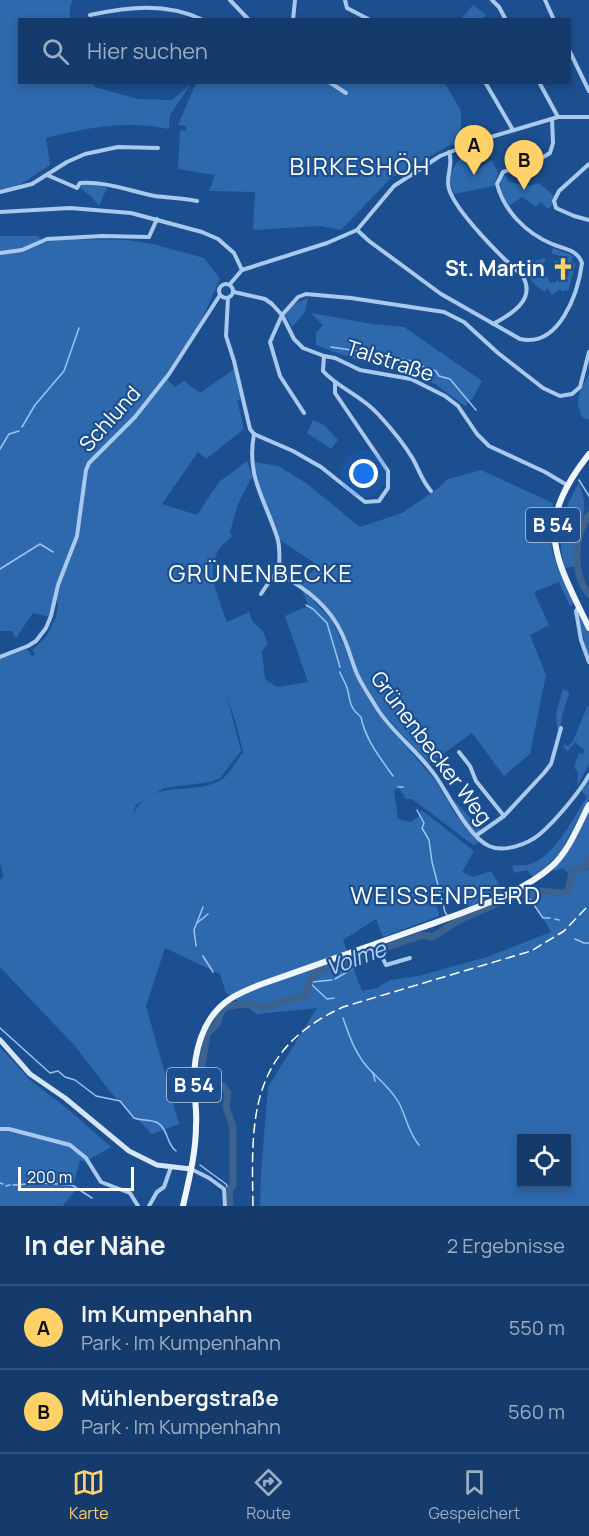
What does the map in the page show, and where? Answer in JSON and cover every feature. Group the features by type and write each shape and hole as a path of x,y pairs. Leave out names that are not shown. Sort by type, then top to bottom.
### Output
{"main road":[{"name":"B 54","path":"589,454 567,485 555,514 553,527 554,545 589,628"},
{"name":"B 54","path":"183,1206 195,1151 196,1054 205,1026 220,1006 232,997 259,985 377,945 480,905 529,882 552,866 570,841 589,805"},
{"path":"0,1040 30,1074 64,1098 124,1147 151,1163 191,1169"}],"street":[{"path":"230,0 247,18"},
{"path":"293,18 295,0"},
{"path":"345,0 347,8 366,18"},
{"path":"492,0 505,18"},
{"path":"545,0 553,18"},
{"path":"90,15 134,7 152,7 177,10 198,18"},
{"path":"571,54 589,91"},
{"path":"332,84 346,93"},
{"path":"486,84 513,130"},
{"path":"540,84 558,117"},
{"path":"228,298 220,295 221,285 230,284 242,270 316,247 357,230 394,186 422,166 449,152 558,117 589,117"},
{"path":"357,230 441,294 512,336 527,341 541,339 558,325 567,309 582,263 574,253 540,238 522,226 506,206 497,184 503,172 540,159 550,153 553,143 552,119"},
{"path":"0,192 32,184 68,162 94,152 118,147 158,148"},
{"path":"449,152 451,165 447,182 451,195 479,231 527,283 527,293 512,314 493,324"},
{"path":"589,164 559,191 554,201 556,208 589,220"},
{"path":"47,175 77,188 80,183 94,182 157,196 197,201"},
{"path":"0,212 70,208 97,209 157,219 218,239 234,253 242,270"},
{"path":"0,253 22,250 47,239 102,236 149,237 157,219"},
{"path":"230,284 234,292 228,298 226,336 250,429 254,434 293,451 321,467 365,502 374,503 379,501 388,488 388,471 335,393 335,382"},
{"name":"Talstraße","path":"234,292 265,299 272,304 282,315 298,345 360,369 395,375 429,387 446,396 458,406 477,434 489,446 567,485"},
{"path":"304,413 280,376 272,352 272,336 282,315 298,297 311,293 432,309 464,322 498,353 551,393 560,396 572,394 580,387 589,352"},
{"name":"Schlund","path":"0,657 28,646 46,628 58,585 77,536 86,470 89,463 135,417 169,374 220,295"},
{"path":"324,356 323,371 335,382 363,399 379,414 412,458 431,492"},
{"path":"254,434 251,459 258,490 279,542 279,574 273,576 261,594"},
{"name":"Grünenbecker Weg","path":"279,574 301,586 328,613 337,625 358,675 379,711 432,771 456,812 487,845 501,849 533,839 578,791 589,775"},
{"path":"579,607 576,611 581,640 589,662"},
{"path":"477,836 504,816 551,764 561,728"},
{"path":"459,752 470,766 476,781 504,816"},
{"path":"377,945 386,965 410,958"},
{"path":"0,1129 9,1129 70,1145 90,1162 101,1182 130,1193 138,1206"},
{"path":"149,1206 157,1191 164,1187 171,1167"},
{"path":"191,1169 224,1189 225,1206"}],"shaded area":[{"path":"0,0 73,0 70,6 70,18 18,18 18,84 94,84 95,87 138,99 172,100 190,85 170,115 169,129 122,125 92,128 46,138 50,165 15,188 0,190"},
{"path":"473,5 486,15 483,18 462,18"},
{"path":"196,84 446,84 461,111 461,143 450,145 391,178 341,230 320,226 253,230 255,192 209,191 215,175 178,169 180,130 186,131 186,126 178,125"},
{"path":"462,156 475,171 492,160 498,173 494,186 454,194 451,174"},
{"path":"505,175 509,182 528,186 539,183 553,195 552,205 548,209 540,202 536,207 522,197 509,206 501,187"},
{"path":"94,184 107,188 99,206 80,188 82,185"},
{"path":"0,236 38,236 43,243 60,239 127,240 153,244 204,258 220,279 202,319 166,378 175,387 184,381 200,393 234,369 241,401 237,400 244,429 206,459 198,452 162,504 197,515 219,482 247,461 253,478 238,504 230,532 232,536 222,545 214,563 214,580 227,622 249,612 253,622 263,631 268,644 262,651 265,679 277,687 308,682 285,616 308,604 301,588 331,619 356,676 377,713 436,781 455,814 479,842 474,845 468,841 412,799 406,799 399,788 394,790 398,819 411,822 418,817 421,810 474,851 462,872 473,877 491,871 503,891 469,907 467,901 453,889 435,897 439,916 383,937 376,919 343,940 362,991 377,988 390,980 418,976 487,957 551,932 528,892 539,890 560,892 570,889 572,877 563,868 556,871 553,869 589,810 589,862 576,869 581,872 589,869 589,1206 260,1206 268,1087 317,1008 257,1014 226,993 220,974 165,948 146,1006 179,1124 152,1134 112,1094 74,1045 0,967 0,879 4,877 0,864 0,659 27,649 32,657 35,654 32,650 46,637 56,617 58,606 56,594 74,547 87,471 90,464 135,415 88,463 76,535 56,585 50,617 33,613 16,638 12,631 0,631","holes":["226,693 243,752 229,772 223,779 207,785 172,789 152,795 164,788 210,782 220,778 241,751","149,797 132,816 136,805"]},
{"path":"553,248 572,255 574,257 571,259 576,263 568,291 563,292 559,289 552,295 547,288 544,292 533,283 526,271 535,261 544,258 545,270 539,270 538,267 531,270 533,279 542,276 541,271 545,273 550,282 554,283 563,276 569,275 570,265 564,263 556,266 554,261 564,258 551,253"},
{"path":"308,298 305,312 292,327 285,314 294,304"},
{"path":"311,313 404,327 482,381 473,398 465,406 435,384 423,379 394,368 362,362 316,345 316,333 323,325"},
{"path":"589,372 589,420 583,418 578,399"},
{"path":"313,420 324,425 338,440 331,449 307,433"},
{"path":"254,462 278,466 306,483 360,527 402,513 448,479 481,470 553,503 549,531 553,554 574,604 570,606 559,582 534,592 549,625 530,635 546,675 530,754 504,776 472,733 429,764 380,710 359,675 347,640 334,617 301,584 301,581 319,566 280,540 260,489"},
{"path":"579,483 584,506 576,541 579,566 565,568 561,545 562,524"},
{"path":"577,611 589,633 589,661"},
{"path":"563,689 569,694 558,741 556,713"},
{"path":"588,705 585,717 589,710 589,764 577,787 578,773 574,767 579,753 583,754 585,750 576,744 577,740 568,751 563,744 568,746 573,741"},
{"path":"589,779 589,799 561,851 533,877 527,870 514,873 512,865 531,864 549,852 556,844 587,797 581,790"},
{"path":"455,801 482,831 478,835 456,812"},
{"path":"0,1047 30,1080 111,1147 85,1162 80,1160 73,1186 76,1189 63,1206 0,1206"}],"waterway":[{"path":"22,427 35,405 64,371 79,328"},
{"path":"331,347 411,361"},
{"path":"421,366 450,379 476,410"},
{"path":"0,449 9,434 19,431"},
{"path":"579,480 589,496"},
{"name":"Volme","path":"589,515 580,533 577,555 580,577 589,594"},
{"path":"0,569 40,544 53,552"},
{"name":"GRÜNENBECKE","path":"306,605 327,623 340,667"},
{"name":"GRÜNENBECKE","path":"340,672 352,706 361,717 374,748 393,776"},
{"name":"GRÜNENBECKE","path":"398,787 403,787"},
{"name":"GRÜNENBECKE","path":"417,810 424,823 422,828 429,840 432,862 447,915"},
{"name":"Volme","path":"230,1206 229,1191 233,1185 233,1127 226,1107 228,1093 223,1086 212,1085 203,1080 201,1072 207,1034 217,1024 221,1012 226,1007 251,1004 264,1008 304,997 309,981 318,971 421,935 433,937 457,921 524,892 568,892 572,872 586,866 589,861"},
{"path":"519,895 528,896 543,918 550,918"},
{"path":"196,946 194,930 203,907"},
{"path":"197,923 208,914"},
{"path":"555,919 559,920"},
{"path":"575,939 589,943"},
{"path":"203,956 213,972"},
{"path":"335,979 352,969"},
{"path":"312,982 332,980"},
{"path":"309,982 327,999 334,998"},
{"path":"343,1018 357,1053 396,1098 412,1135 419,1145"},
{"path":"0,1028 50,1073 58,1071 65,1077 75,1080 96,1096 120,1101 134,1118 158,1123 164,1129 176,1151"},
{"path":"373,1073 375,1081"},
{"path":"200,1165 226,1184 229,1191"},
{"path":"13,1185 42,1183 72,1185 92,1198"},
{"path":"6,1186 10,1185"}],"railway":[{"path":"253,1206 252,1173 256,1115 262,1089 273,1065 289,1044 312,1024 343,1007 531,951 564,931 589,905"}],"place":[{"name":"Im Kumpenhahn","path":"474,175"},
{"name":"Mühlenbergstraße","path":"524,190"},
{"name":"St. Martin","path":"563,269"}],"district":[{"name":"BIRKESHÖH","path":"360,167"},
{"name":"GRÜNENBECKE","path":"261,574"},
{"name":"WEISSENPFERD","path":"446,896"}]}
